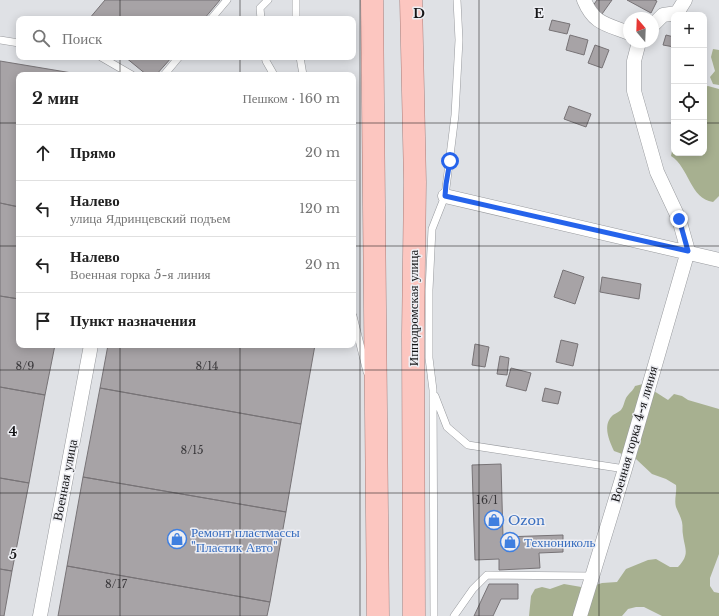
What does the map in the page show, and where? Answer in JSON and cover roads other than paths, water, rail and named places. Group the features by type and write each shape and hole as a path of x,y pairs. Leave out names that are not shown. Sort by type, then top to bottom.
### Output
{"highway":[{"path":"372,0 378,616"},
{"name":"Ипподромская улица","path":"411,0 415,182 413,336 414,616"}],"street":[{"path":"584,0 588,10 596,20 623,31"},
{"path":"659,19 662,16 677,13 685,0"},
{"path":"637,48 634,61 634,91 658,172 679,219 688,251"},
{"path":"445,196 688,251 719,260"},
{"name":"Военная горка 4-я линия","path":"580,616 625,469 688,251"},
{"name":"Военная улица","path":"40,616 90,348"}],"lane":[{"path":"214,16 227,0"},
{"path":"261,16 260,8 268,0"},
{"path":"296,0 296,16"},
{"path":"434,616 433,390 429,350 428,290 432,229 445,196 455,115 459,40 457,0"},
{"path":"0,40 16,43"},
{"path":"106,60 127,72"},
{"path":"166,72 176,60"},
{"path":"266,60 272,72"},
{"path":"300,60 302,72"},
{"path":"356,329 377,417"},
{"path":"433,390 447,427 468,445 625,469"},
{"path":"454,616 473,589 487,575 592,576"}],"place":[{"name":"Ozon","path":"494,520"},
{"name":"Ремонт пластмассы \"Пластик Авто\"","path":"177,539"},
{"name":"Технониколь","path":"510,542"}]}
